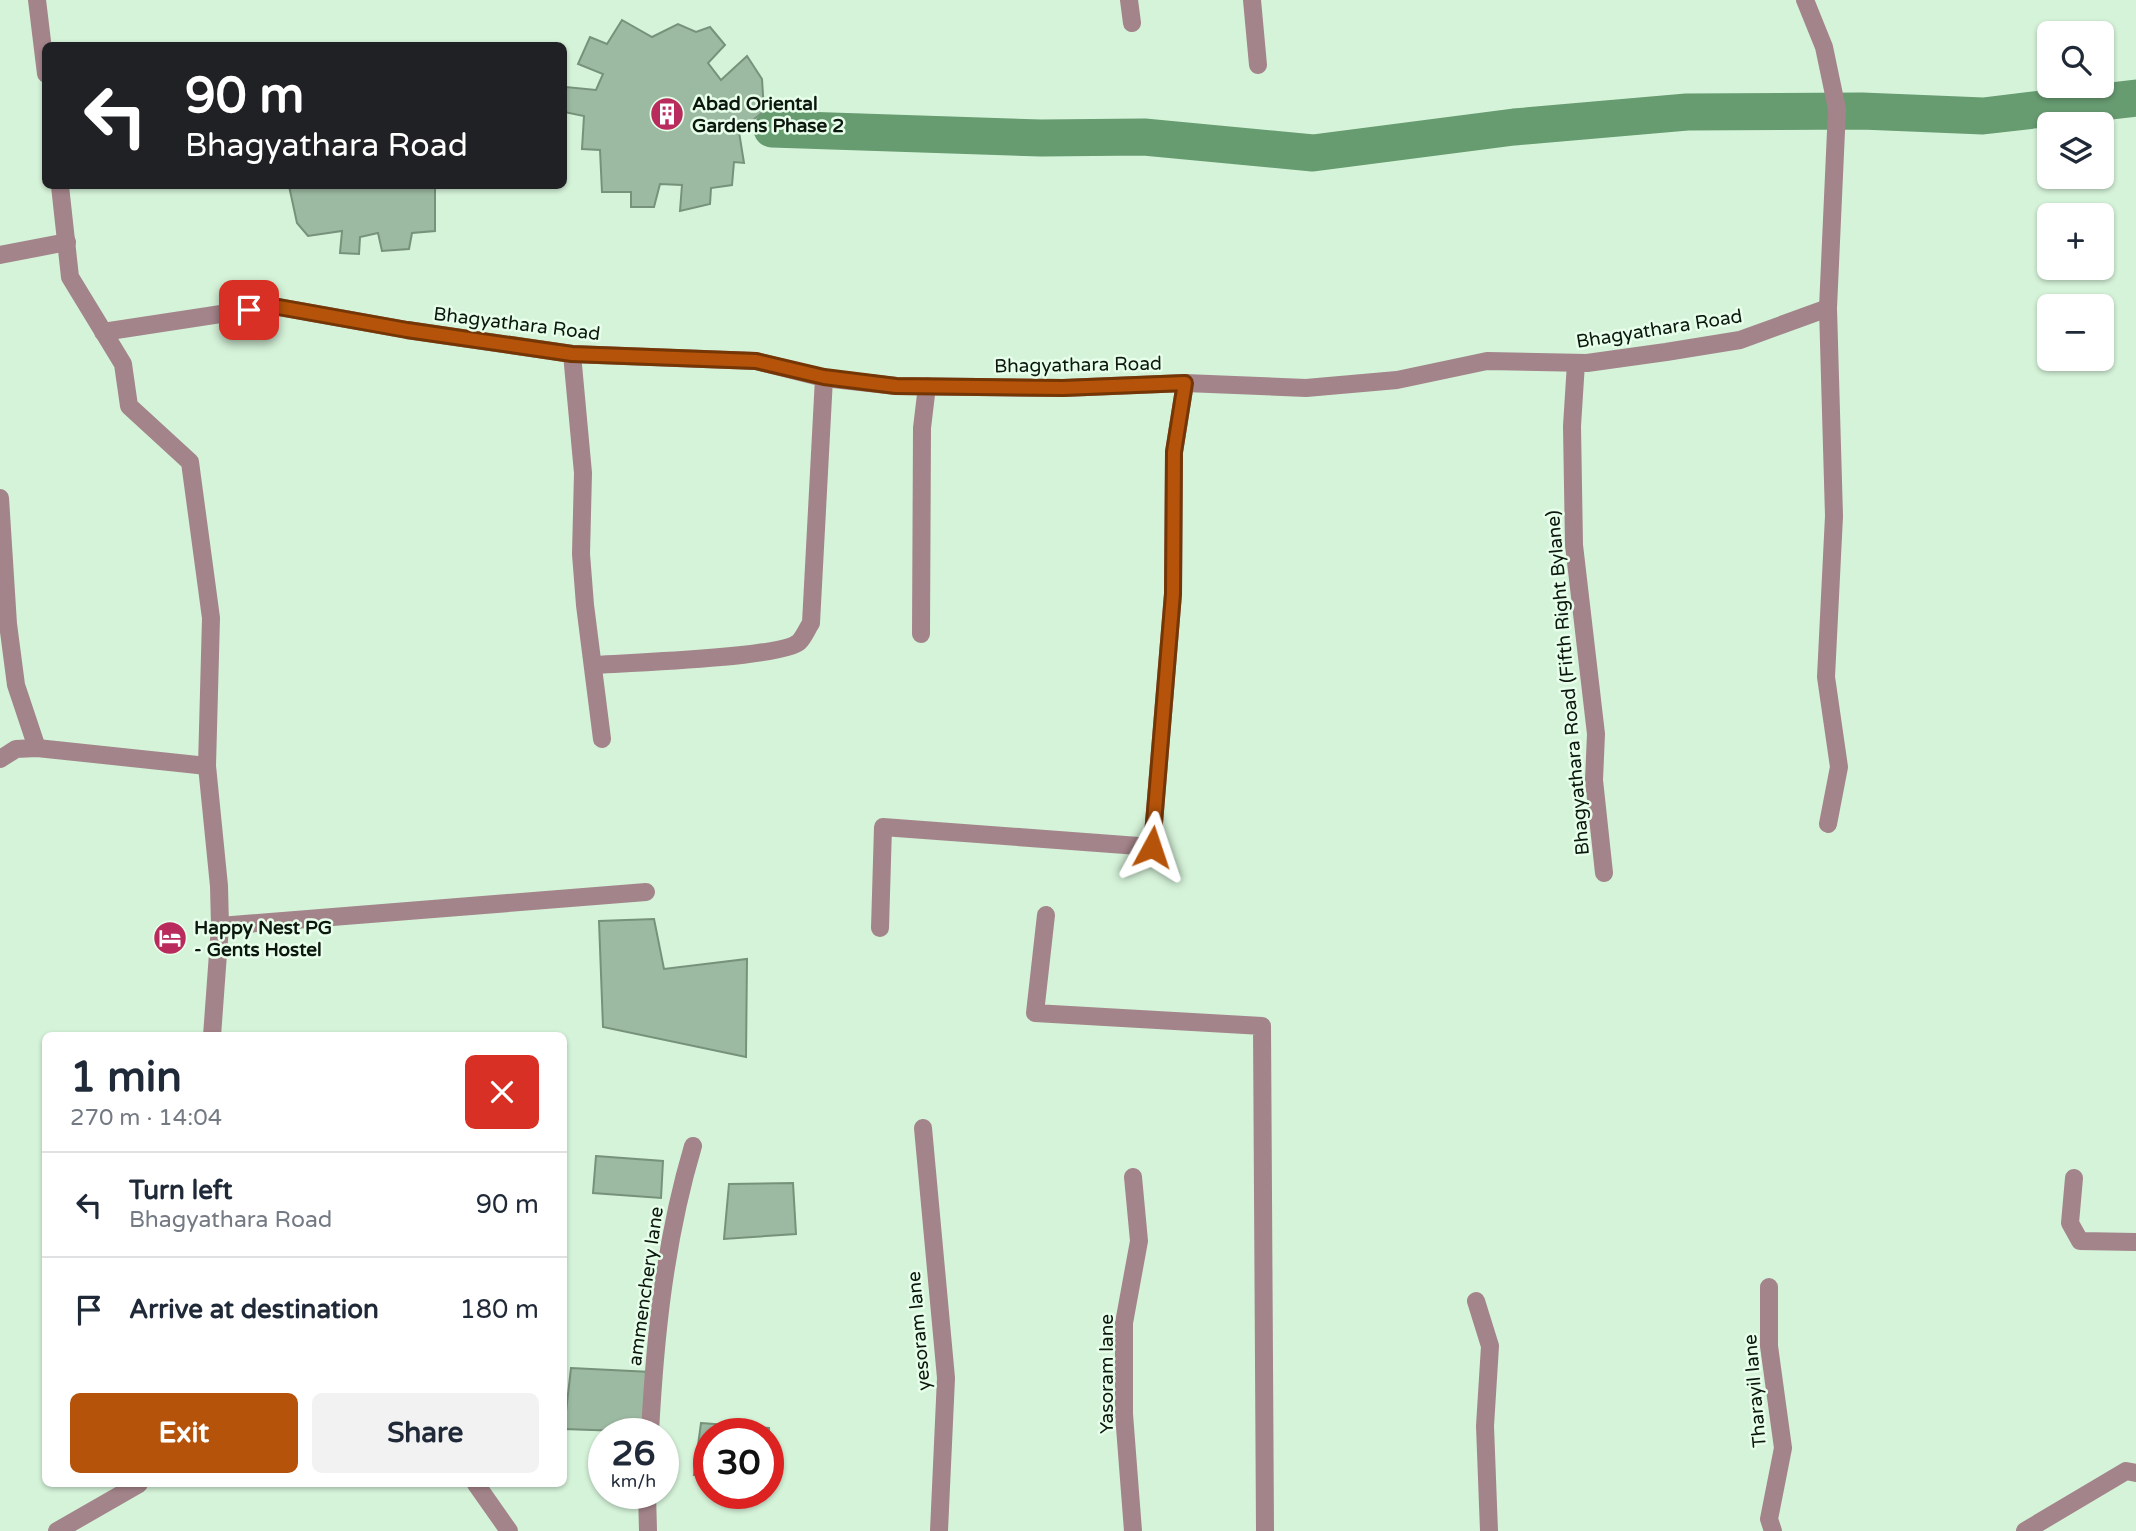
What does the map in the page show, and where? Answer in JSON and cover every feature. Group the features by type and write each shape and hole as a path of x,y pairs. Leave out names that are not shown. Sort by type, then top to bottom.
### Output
{"street":[{"path":"37,0 42,42"},
{"path":"1129,0 1132,23"},
{"path":"1252,0 1258,65"},
{"path":"1805,0 1824,47 1837,109 1828,308 1834,516 1826,677 1839,767 1829,824"},
{"path":"60,189 70,277 123,364 129,406 190,462 211,618 207,766 219,886 220,926 212,1032"},
{"path":"0,256 67,242"},
{"name":"Bhagyathara Road","path":"103,332 273,306 407,330 572,354 756,361 824,377 927,386 1063,388 1185,383 1306,388 1397,380 1487,360 1576,363 1740,340 1828,308"},
{"path":"572,354 583,473 581,554 602,739"},
{"name":"Bhagyathara Road (Fifth Right Bylane)","path":"1576,363 1572,426 1574,545 1596,734 1594,779 1604,873"},
{"path":"593,665 697,659 775,650 798,643 811,623 824,377"},
{"path":"880,928 883,827 1152,847 1173,594 1174,452 1185,383"},
{"path":"921,634 922,428 927,386"},
{"path":"0,498 8,624 16,685 37,748"},
{"path":"0,759 16,749 37,748 207,766"},
{"path":"220,926 646,892"},
{"path":"1046,915 1035,1013 1262,1026 1265,1531"},
{"name":"yesoram lane","path":"923,1128 946,1378 939,1531"},
{"name":"ammenchery lane","path":"651,1418 654,1354 667,1258 682,1183 693,1146"},
{"name":"Yasoram lane","path":"1133,1177 1139,1241 1124,1323 1124,1375 1133,1531"},
{"path":"2074,1178 2070,1223 2080,1241 2136,1242"},
{"name":"Tharayil lane","path":"1769,1287 1769,1346 1783,1448 1769,1519 1773,1531"},
{"path":"1476,1301 1490,1346 1485,1426 1489,1531"},
{"path":"2025,1531 2126,1471 2136,1473"},
{"path":"57,1531 134,1487"},
{"path":"478,1487 509,1531"},
{"path":"647,1509 648,1531"}],"building":[{"name":"Abad Oriental Gardens Phase 2","path":"622,20 652,37 678,24 696,32 710,27 725,45 708,63 721,80 747,56 762,79 764,111 739,132 744,163 734,162 732,185 711,188 710,204 680,211 682,185 660,184 654,207 631,207 631,192 602,192 600,150 582,149 584,116 567,113 567,87 596,90 603,74 578,64 590,37 607,44"},
{"path":"290,189 435,189 435,231 412,233 409,249 382,251 378,233 360,237 359,254 340,253 342,231 308,236 297,223"},
{"path":"654,919 664,969 747,959 746,1057 603,1027 599,921"},
{"path":"596,1156 663,1161 661,1198 593,1193"},
{"path":"793,1183 796,1234 724,1239 729,1184"},
{"path":"571,1368 651,1372 649,1418 588,1418 588,1430 567,1429"}],"waterway":[{"path":"772,129 1041,138 1144,137 1313,153 1514,127 1687,112 1862,111 1983,116 2136,98"}],"place":[{"name":"Abad Oriental Gardens Phase 2","path":"667,114"},
{"name":"Happy Nest PG - Gents Hostel","path":"170,938"}],"route":[{"path":"249,310 273,306 407,330 572,354 756,361 824,377 896,386 1063,388 1185,383 1174,452 1173,594 1152,847"}]}
